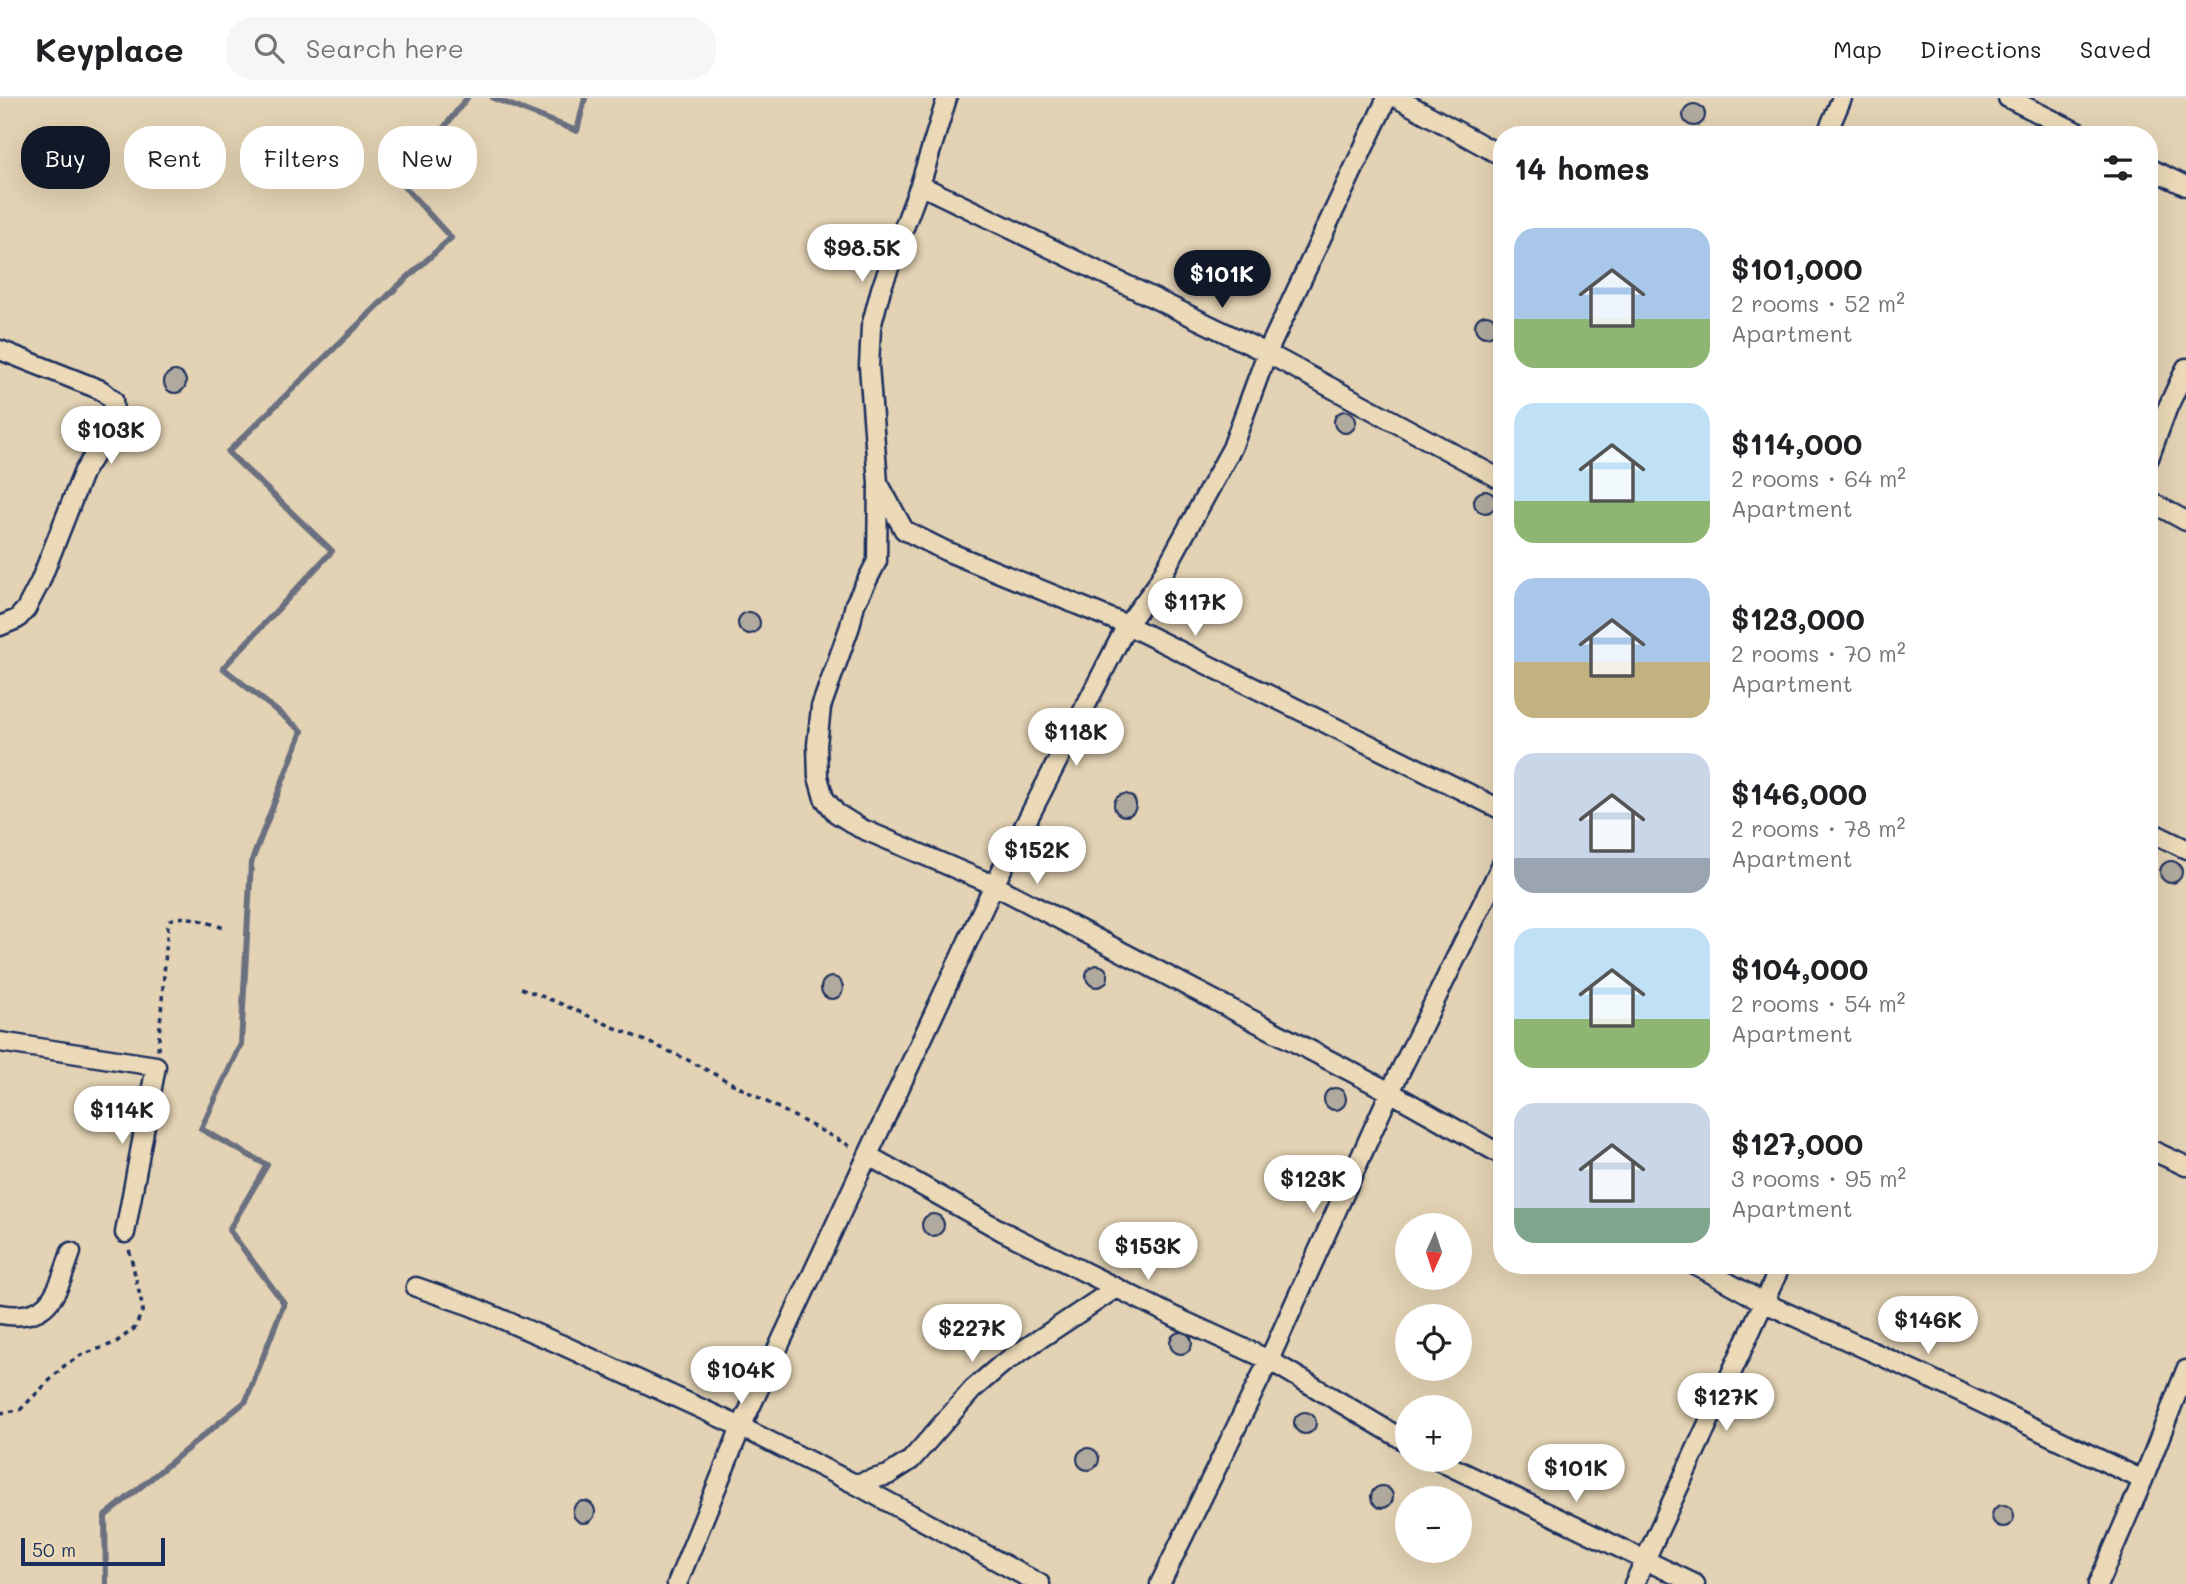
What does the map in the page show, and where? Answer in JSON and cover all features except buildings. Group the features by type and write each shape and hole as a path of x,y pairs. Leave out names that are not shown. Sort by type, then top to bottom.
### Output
{"street":[{"path":"947,98 920,185 881,289 871,327 869,366 878,483 877,561 855,604 821,707 817,745 818,777 824,798 836,813 860,828 994,885 1390,1092 1493,1150"},
{"path":"677,1584 741,1427 994,885 1127,625 1156,586 1231,448 1268,353 1387,98"},
{"path":"1397,98 1493,151"},
{"path":"1830,126 1842,98"},
{"path":"2008,98 2065,126"},
{"path":"2158,172 2186,186"},
{"path":"920,185 1268,353 1493,475"},
{"path":"0,350 101,390 113,400 114,416 103,443 83,473 40,582 26,609 17,620 0,626"},
{"path":"2158,434 2186,368"},
{"path":"878,483 904,530 946,551 1127,625 1493,806"},
{"path":"2158,506 2186,521"},
{"path":"2158,835 2186,849"},
{"path":"1160,1584 1269,1360 1390,1092 1493,881"},
{"path":"0,1042 156,1066 125,1233"},
{"path":"2158,1153 2186,1166"},
{"path":"869,1156 1002,1231 1269,1360 1395,1435"},
{"path":"0,1314 27,1315 39,1311 49,1303 60,1283 71,1252"},
{"path":"1712,1274 1765,1303 2143,1480"},
{"path":"1634,1584 1777,1274"},
{"path":"416,1287 471,1306 560,1344 741,1427 855,1484 1040,1584"},
{"path":"855,1484 888,1475 911,1460 973,1389 1002,1364 1116,1288"},
{"path":"2098,1584 2186,1370"},
{"path":"1462,1472 1695,1584"}],"path":[{"path":"156,1066 170,920 177,917 202,920 224,928"},
{"path":"521,988 684,1058 869,1156"},
{"path":"0,1413 20,1410 64,1366 81,1355 115,1343 135,1328 143,1309 125,1233"}],"waterway":[{"path":"106,1584 105,1516 246,1401 284,1303 229,1230 267,1165 201,1129 241,1044 251,863 302,731 223,668 332,551 228,452 451,238 401,183 467,98"},
{"path":"493,98 577,131 585,98"}]}
